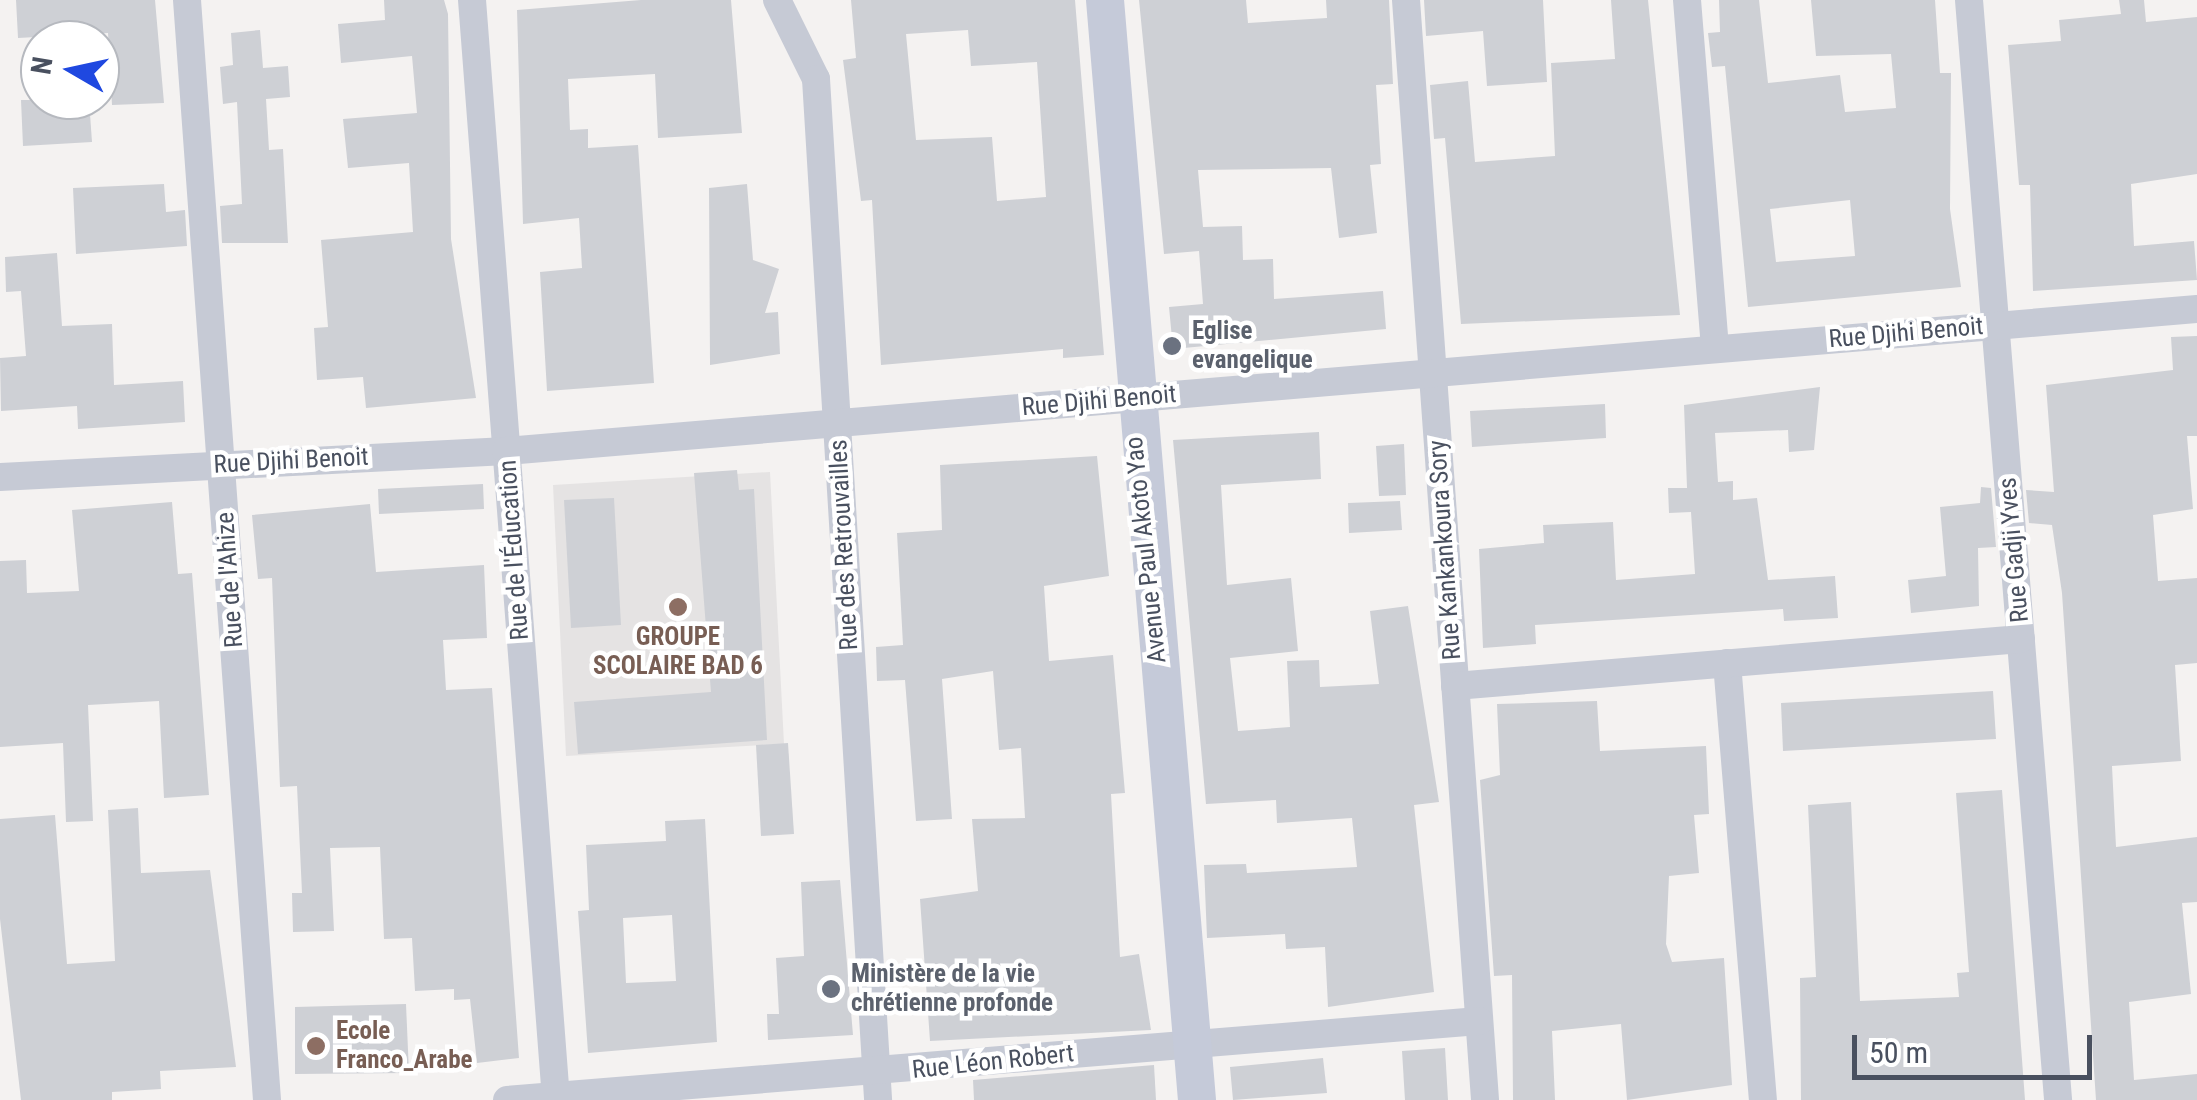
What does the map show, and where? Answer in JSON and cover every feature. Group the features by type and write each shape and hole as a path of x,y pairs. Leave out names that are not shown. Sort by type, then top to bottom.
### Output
{"street":[{"name":"Rue de l'Ahize","path":"187,0 268,1100"},
{"name":"Rue de l'Éducation","path":"472,0 556,1098"},
{"name":"Rue des Retrouvailles","path":"777,0 816,79 877,1087"},
{"name":"Avenue Paul Akoto Yao","path":"1104,0 1131,398 1197,1100"},
{"name":"Rue Kankankoura Sory","path":"1406,0 1484,1100"},
{"path":"1687,0 1715,349"},
{"name":"Rue Gadji Yves","path":"1969,0 2058,1100"},
{"name":"Rue Djihi Benoit","path":"0,477 506,451 2197,309"},
{"path":"1455,686 2021,639"},
{"path":"1727,663 1762,1100"},
{"name":"Rue Léon Robert","path":"507,1100 877,1087 1194,1042 1479,1021"}],"shaded area":[{"path":"770,472 784,744 566,756 553,485"}],"building":[{"path":"16,0 155,0 164,103 120,105 120,20 20,20 18,38"},
{"path":"384,0 444,0 448,14 451,239 476,398 366,408 363,377 317,380 314,328 328,327 321,240 413,232 409,163 348,168 343,119 417,113 412,56 341,63 338,24 385,20"},
{"path":"641,0 731,0 742,133 658,138 655,74 568,79 570,130 588,129 588,148 638,145 654,383 547,391 540,272 582,268 579,218 523,224 517,10"},
{"path":"851,0 1075,0 1104,355 1063,358 1063,349 881,365 872,200 861,201 843,60 856,58","holes":["968,30 971,66 1037,62 1046,197 997,201 992,137 916,140 906,34"]},
{"path":"1139,0 1246,0 1248,23 1327,18 1326,0 1389,0 1393,84 1376,85 1381,164 1370,165 1377,233 1339,238 1331,168 1198,170 1203,227 1242,226 1243,260 1273,259 1274,299 1383,291 1386,329 1173,349 1169,307 1203,304 1199,251 1164,254"},
{"path":"1424,0 1543,0 1547,82 1487,86 1483,31 1426,36"},
{"path":"1611,0 1648,0 1680,315 1461,324 1445,138 1434,139 1430,85 1468,81 1475,162 1555,156 1551,63 1615,59"},
{"path":"1719,0 1759,0 1768,83 1840,75 1845,112 1896,108 1891,54 1816,56 1811,0 1935,0 1940,73 1951,73 1950,209 1961,287 1748,307 1725,66 1712,67 1708,33 1720,32","holes":["1850,200 1855,256 1776,262 1770,209"]},
{"path":"2119,0 2144,0 2146,22 2197,17 2197,174 2131,184 2134,246 2194,241 2197,280 2033,291 2030,185 2019,185 2008,45 2061,41 2059,20 2121,14"},
{"path":"260,30 263,68 288,66 290,97 266,99 269,150 283,149 288,243 222,243 220,206 242,204 237,102 223,104 220,67 233,65 231,33"},
{"path":"22,120 90,120 92,142 23,146"},
{"path":"164,184 166,212 185,210 187,246 76,254 73,188"},
{"path":"747,184 753,260 779,269 765,313 778,312 780,354 710,365 709,188"},
{"path":"57,253 62,326 112,324 114,385 183,381 185,422 78,429 77,406 1,411 0,358 26,356 21,291 6,292 5,257"},
{"path":"2197,336 2197,436 2187,436 2193,509 2153,515 2158,581 2197,578 2197,663 2175,665 2181,761 2112,766 2116,847 2197,837 2197,902 2182,903 2191,994 2129,1002 2134,1080 2197,1074 2197,1100 2096,1100 2062,593 2052,525 2029,523 2026,490 2054,492 2046,385 2173,370 2171,337"},
{"path":"1820,387 1814,450 1789,452 1788,430 1715,433 1718,482 1733,481 1733,500 1757,498 1768,580 1835,576 1838,618 1784,621 1783,609 1535,625 1536,644 1483,648 1479,549 1544,543 1543,525 1613,522 1616,580 1695,574 1691,512 1669,513 1668,488 1687,488 1684,405"},
{"path":"1605,404 1606,438 1472,447 1470,411"},
{"path":"1319,432 1321,479 1221,485 1227,585 1291,578 1298,651 1230,658 1238,731 1290,727 1287,661 1319,660 1320,687 1379,684 1370,611 1408,606 1439,802 1414,805 1434,992 1328,1007 1325,947 1286,949 1285,934 1207,938 1204,865 1246,864 1247,873 1357,867 1352,818 1277,823 1276,800 1206,804 1173,440"},
{"path":"1404,444 1406,495 1379,496 1376,446"},
{"path":"1097,456 1109,576 1044,586 1049,661 1113,655 1125,793 1111,794 1120,957 1139,954 1151,1030 930,1041 920,899 978,891 972,819 1025,818 1021,748 999,750 993,671 942,679 952,819 916,821 905,680 877,681 876,647 903,645 897,533 942,530 940,465"},
{"path":"737,470 739,490 754,489 767,740 578,754 574,702 711,692 694,473"},
{"path":"483,484 484,509 379,514 378,489"},
{"path":"1981,487 1991,488 1996,547 1978,548 1979,606 1911,613 1908,580 1946,576 1940,507 1980,503"},
{"path":"614,498 621,625 571,628 564,500"},
{"path":"1400,501 1402,530 1349,533 1348,503"},
{"path":"172,502 178,574 192,573 209,795 164,798 159,701 88,705 93,821 66,822 63,743 0,747 0,561 26,560 27,593 79,591 72,510"},
{"path":"370,504 376,572 484,565 487,638 443,640 446,690 492,688 519,1058 477,1063 470,999 454,1000 454,989 415,991 412,938 384,939 380,847 330,848 334,931 293,932 292,893 302,893 297,786 280,787 272,578 258,579 252,515"},
{"path":"1993,691 1996,739 1783,751 1781,703"},
{"path":"1597,701 1600,751 1706,746 1709,814 1694,815 1699,873 1669,876 1666,944 1672,962 1724,958 1732,1085 1627,1100 1621,1024 1552,1031 1555,1100 1513,1100 1512,975 1494,976 1480,780 1500,775 1497,704"},
{"path":"788,743 794,834 761,836 756,745"},
{"path":"2002,790 2025,1100 1801,1100 1800,978 1816,977 1808,805 1851,802 1860,1001 1959,997 1957,973 1969,972 1956,793"},
{"path":"138,808 141,873 210,870 236,1067 160,1071 161,1089 112,1092 112,1100 21,1100 0,919 0,819 55,815 67,964 115,961 108,810"},
{"path":"705,819 717,1042 588,1053 578,911 589,910 586,845 666,841 665,821","holes":["672,915 676,981 626,983 623,918"]},
{"path":"840,880 853,1035 768,1040 767,1014 779,1014 776,958 804,956 801,882"},
{"path":"406,1004 409,1073 295,1074 295,1007"},
{"path":"1445,1048 1448,1100 1405,1100 1402,1051"},
{"path":"1323,1058 1327,1093 1233,1100 1230,1067"},
{"path":"1154,1065 1156,1100 974,1100 973,1080"}],"place":[{"name":"Eglise evangelique","path":"1172,346"},
{"name":"GROUPE SCOLAIRE BAD 6","path":"678,607"},
{"name":"Ministère de la vie chrétienne profonde","path":"831,989"},
{"name":"Ecole Franco_Arabe","path":"316,1046"}]}
